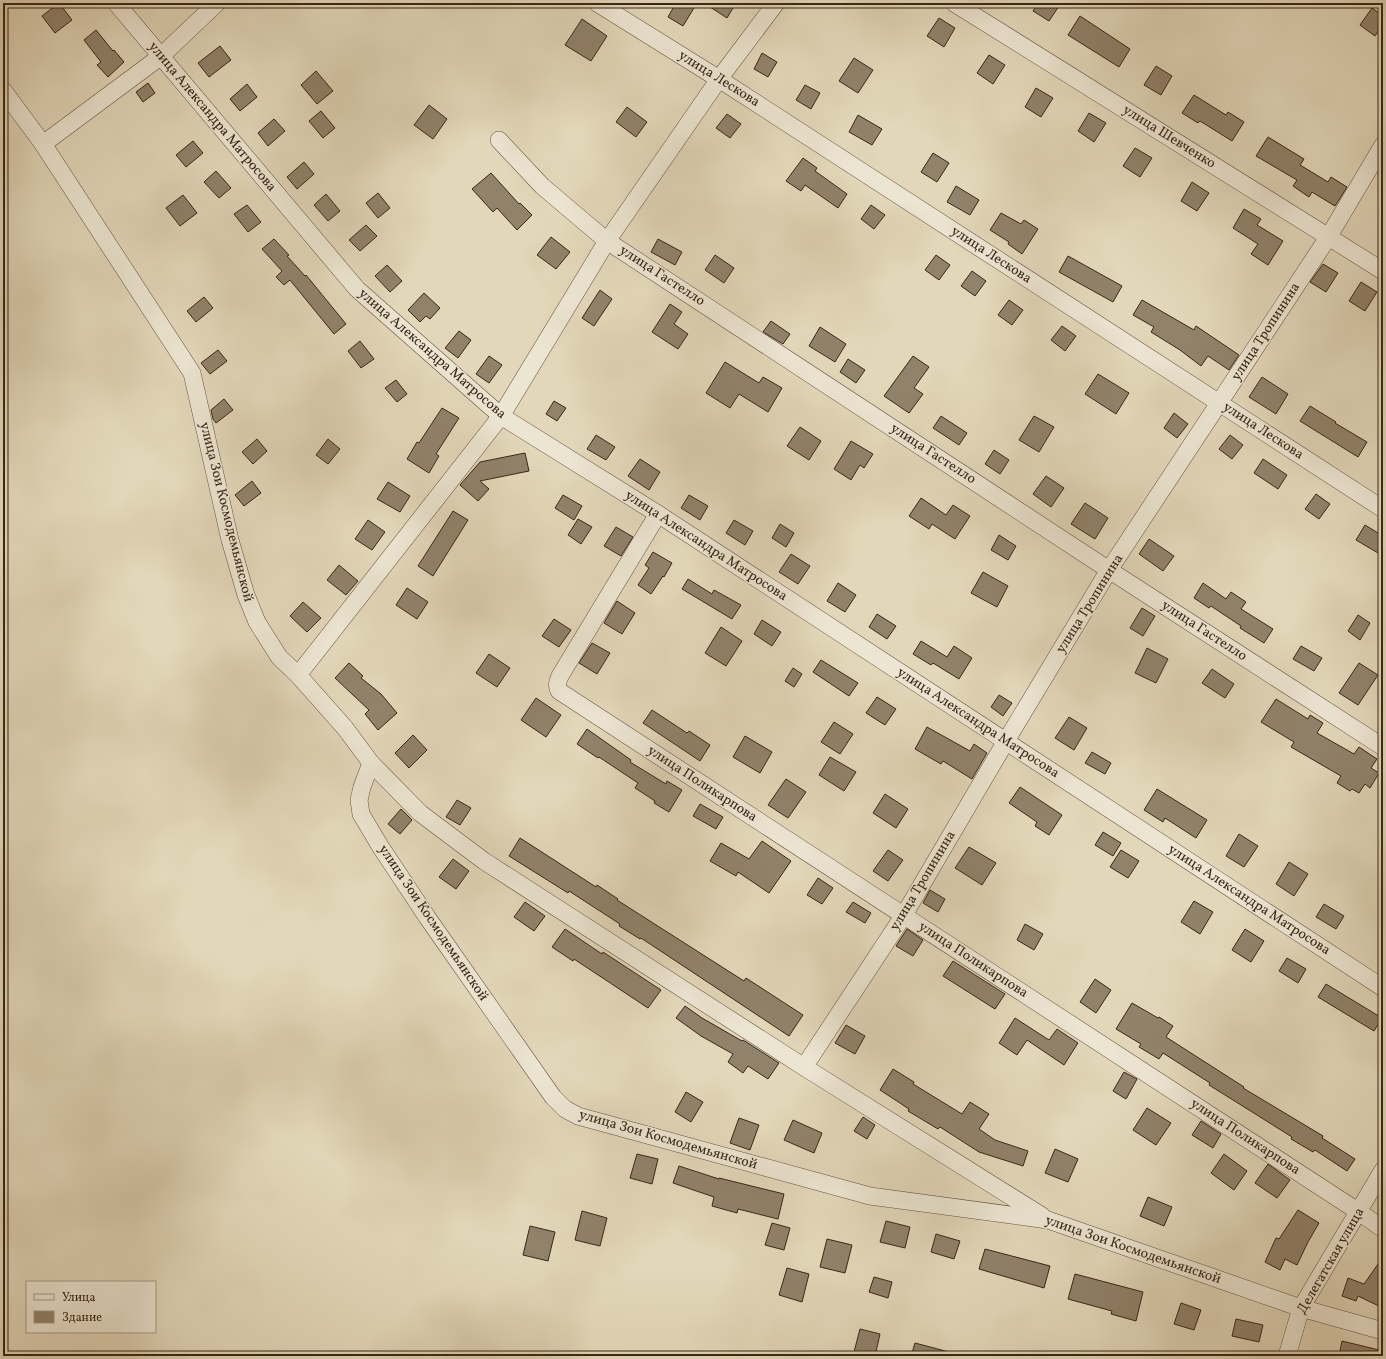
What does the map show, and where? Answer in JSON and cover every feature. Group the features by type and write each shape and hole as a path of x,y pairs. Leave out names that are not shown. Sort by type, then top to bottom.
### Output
{"street":[{"name":"улица Александра Матросова","path":"116,3 357,289 501,416 658,514 1383,988"},
{"path":"3,90 43,144 160,57 217,3"},
{"name":"улица Лескова","path":"597,3 719,79 1220,402 1383,509"},
{"path":"298,675 501,416 607,240 719,79 776,3"},
{"name":"улица Шевченко","path":"954,3 1383,271"},
{"name":"улица Гастелло","path":"499,140 542,186 607,240 1109,570 1383,747"},
{"name":"улица Зои Космодемьянской","path":"43,144 192,373 230,540 246,595 257,622 279,657 298,675 345,728 371,763 359,800 361,814 380,846 427,917 553,1097 565,1109 586,1118 870,1196 1048,1220 1301,1308 1383,1331"},
{"name":"улица Тропинина","path":"804,1067 904,915 1109,570 1329,236 1383,145"},
{"name":"улица Поликарпова","path":"658,514 560,676 557,687 562,693 1383,1229"},
{"path":"371,763 420,813 484,861 804,1067 1048,1220"},
{"name":"Делегатская улица","path":"1287,1356 1301,1308 1383,1170"}],"building":[{"path":"59,3 72,20 55,33 42,16"},
{"path":"676,3 697,3 683,26 668,17"},
{"path":"704,3 736,3 727,18"},
{"path":"1038,3 1061,3 1049,21 1033,11"},
{"path":"1372,8 1383,16 1383,24 1375,36 1360,25"},
{"path":"1080,16 1130,49 1119,67 1068,35"},
{"path":"939,18 955,28 944,47 927,36"},
{"path":"582,19 607,36 591,61 565,45"},
{"path":"96,30 124,62 108,77 97,65 101,62 84,40"},
{"path":"220,46 231,60 209,77 198,63"},
{"path":"762,53 777,62 768,77 754,69"},
{"path":"989,55 1005,65 993,84 977,73"},
{"path":"854,58 873,70 858,93 839,81"},
{"path":"1156,66 1172,76 1161,95 1144,85"},
{"path":"316,71 333,91 317,104 301,85"},
{"path":"148,83 155,93 143,102 136,92"},
{"path":"247,84 257,97 240,111 230,99"},
{"path":"805,85 820,93 811,109 796,100"},
{"path":"1036,88 1053,98 1041,117 1025,107"},
{"path":"1194,95 1226,115 1228,112 1244,122 1232,141 1200,121 1198,123 1182,113"},
{"path":"429,105 447,119 433,139 414,125"},
{"path":"627,107 647,122 636,137 616,122"},
{"path":"321,111 335,128 323,138 309,121"},
{"path":"1089,113 1106,123 1094,142 1078,131"},
{"path":"727,114 741,124 730,138 716,128"},
{"path":"858,115 882,129 872,145 849,132"},
{"path":"274,119 285,131 268,146 258,133"},
{"path":"1268,137 1304,159 1300,165 1328,182 1331,177 1347,187 1335,206 1312,192 1309,197 1293,186 1297,180 1256,156"},
{"path":"193,141 203,153 186,167 176,155"},
{"path":"1135,148 1152,158 1140,177 1123,166"},
{"path":"933,153 949,163 937,182 921,172"},
{"path":"803,158 817,168 815,171 847,194 838,208 805,185 801,191 786,181"},
{"path":"304,162 314,174 297,189 287,177"},
{"path":"216,171 231,188 219,198 204,182"},
{"path":"491,173 519,204 520,203 532,215 517,230 497,208 493,212 472,189"},
{"path":"1192,182 1209,193 1197,211 1181,201"},
{"path":"956,186 979,200 970,215 947,202"},
{"path":"378,193 390,208 378,218 366,203"},
{"path":"326,194 340,211 328,221 314,205"},
{"path":"183,195 197,213 180,226 166,208"},
{"path":"247,205 261,222 248,232 234,214"},
{"path":"871,205 885,215 874,229 861,219"},
{"path":"1244,209 1261,219 1257,225 1283,241 1268,265 1251,254 1258,244 1233,228"},
{"path":"1001,213 1021,224 1024,220 1038,229 1022,254 1008,244 1009,242 990,230"},
{"path":"366,225 377,236 360,251 349,240"},
{"path":"551,237 570,252 556,269 537,255"},
{"path":"274,239 346,324 334,334 290,280 284,285 276,277 282,271 262,249"},
{"path":"658,239 682,252 675,265 651,252"},
{"path":"715,255 734,268 724,283 705,270"},
{"path":"936,255 950,265 939,280 925,270"},
{"path":"1068,256 1122,286 1113,302 1059,272"},
{"path":"1323,264 1338,273 1326,292 1310,282"},
{"path":"387,265 402,281 390,292 375,276"},
{"path":"972,271 986,281 975,296 961,286"},
{"path":"1361,282 1377,292 1365,311 1349,301"},
{"path":"600,290 612,299 594,326 582,318"},
{"path":"424,293 440,308 430,319 426,316 420,322 408,310"},
{"path":"204,297 213,308 196,322 187,311"},
{"path":"1009,300 1023,310 1012,325 998,315"},
{"path":"1142,300 1194,330 1196,326 1239,355 1229,370 1208,356 1201,366 1180,350 1151,332 1154,327 1133,315"},
{"path":"670,304 682,312 674,324 688,334 678,349 652,332"},
{"path":"771,321 790,334 783,344 763,332"},
{"path":"1062,326 1076,336 1065,351 1051,340"},
{"path":"820,327 846,344 835,362 809,346"},
{"path":"459,331 471,340 458,358 445,348"},
{"path":"360,341 374,359 361,368 348,351"},
{"path":"218,350 227,361 210,374 201,363"},
{"path":"489,356 502,365 489,383 476,374"},
{"path":"913,356 929,367 914,388 923,394 909,413 884,396"},
{"path":"848,359 865,370 856,383 840,372"},
{"path":"725,362 759,383 763,377 782,388 768,412 739,394 730,408 706,393"},
{"path":"1098,374 1129,393 1116,414 1085,394"},
{"path":"1262,377 1288,394 1276,414 1249,397"},
{"path":"396,380 407,394 397,402 385,388"},
{"path":"224,399 233,410 216,423 213,419 211,410"},
{"path":"554,401 566,408 557,421 546,414"},
{"path":"1310,406 1367,442 1358,457 1300,421"},
{"path":"442,408 459,418 436,454 439,456 429,473 407,459 417,442 419,443"},
{"path":"1174,413 1188,424 1177,438 1164,428"},
{"path":"941,416 967,433 959,445 933,428"},
{"path":"1034,416 1054,427 1039,452 1019,440"},
{"path":"800,427 821,441 809,460 787,446"},
{"path":"596,435 615,447 606,460 587,449"},
{"path":"1230,435 1243,445 1232,459 1219,449"},
{"path":"257,439 267,451 253,464 242,452"},
{"path":"328,439 340,449 328,464 316,455"},
{"path":"851,441 873,454 864,468 860,465 851,480 834,469"},
{"path":"994,450 1009,460 1000,474 985,464"},
{"path":"525,453 529,471 480,481 489,489 478,501 460,485 480,462"},
{"path":"640,459 660,472 649,490 628,476"},
{"path":"1263,459 1287,475 1278,489 1254,473"},
{"path":"1046,476 1064,488 1051,507 1033,494"},
{"path":"252,481 261,493 244,506 235,495"},
{"path":"388,482 410,496 400,512 377,499"},
{"path":"1316,494 1330,504 1319,519 1305,509"},
{"path":"563,495 582,506 574,520 555,508"},
{"path":"689,495 708,506 700,520 681,508"},
{"path":"921,498 946,515 953,505 970,516 955,539 932,524 929,529 909,516"},
{"path":"1085,503 1108,518 1095,539 1071,524"},
{"path":"453,511 468,520 433,576 418,566"},
{"path":"578,519 592,527 581,544 568,535"},
{"path":"368,520 385,532 372,550 355,539"},
{"path":"734,520 753,531 745,545 726,533"},
{"path":"780,524 794,533 786,547 772,538"},
{"path":"1365,525 1383,536 1383,546 1378,553 1356,540"},
{"path":"616,527 633,537 621,556 604,546"},
{"path":"999,535 1016,546 1008,560 991,550"},
{"path":"1149,539 1174,556 1163,571 1139,554"},
{"path":"653,552 672,563 664,577 663,576 651,594 638,585 649,568 645,565"},
{"path":"791,554 810,566 798,584 779,572"},
{"path":"339,565 358,581 346,595 327,580"},
{"path":"983,572 1008,586 997,607 971,593"},
{"path":"688,579 712,594 714,590 741,605 732,619 682,589"},
{"path":"838,583 856,595 845,612 827,601"},
{"path":"1203,583 1226,599 1231,592 1246,602 1241,609 1273,629 1264,643 1240,628 1241,626 1211,606 1209,608 1194,598"},
{"path":"407,588 428,602 417,619 396,605"},
{"path":"617,601 635,613 622,634 604,623"},
{"path":"303,602 321,618 307,632 290,616"},
{"path":"1142,608 1155,616 1143,636 1130,628"},
{"path":"877,614 896,626 887,639 869,627"},
{"path":"1358,615 1370,623 1360,640 1348,631"},
{"path":"554,619 571,630 559,647 542,636"},
{"path":"762,620 781,632 772,646 754,634"},
{"path":"721,627 742,641 726,666 705,653"},
{"path":"921,641 947,657 954,646 972,658 959,679 933,663 931,665 913,654"},
{"path":"592,643 610,653 597,674 579,663"},
{"path":"1301,646 1322,658 1314,671 1293,659"},
{"path":"1147,648 1168,659 1156,683 1135,673"},
{"path":"489,654 510,668 497,687 476,673"},
{"path":"821,660 858,683 849,696 813,672"},
{"path":"349,663 363,676 361,678 381,694 397,713 378,730 365,714 369,710 335,678"},
{"path":"1359,663 1378,675 1358,705 1339,693"},
{"path":"793,668 802,674 794,687 785,681"},
{"path":"1212,669 1234,684 1225,698 1202,683"},
{"path":"999,695 1012,703 1003,716 991,707"},
{"path":"877,697 896,709 885,725 866,713"},
{"path":"536,698 561,715 546,737 521,720"},
{"path":"1276,699 1308,719 1310,715 1323,723 1317,733 1354,754 1359,747 1377,759 1371,768 1379,773 1370,788 1365,784 1359,793 1352,789 1350,791 1337,783 1341,776 1291,747 1294,742 1261,722"},
{"path":"652,710 687,733 689,731 710,745 700,761 643,723"},
{"path":"1069,717 1087,728 1074,750 1055,738"},
{"path":"834,722 853,734 840,754 821,742"},
{"path":"927,727 970,751 974,744 987,753 972,779 943,761 941,764 915,749"},
{"path":"587,729 631,760 630,762 666,784 667,781 682,790 669,812 654,803 655,801 635,788 638,783 577,744"},
{"path":"413,735 427,750 409,768 395,753"},
{"path":"745,736 772,752 760,773 733,757"},
{"path":"1092,752 1111,763 1105,774 1085,763"},
{"path":"830,757 856,772 844,791 819,775"},
{"path":"786,779 806,792 788,818 768,805"},
{"path":"1020,787 1062,815 1049,835 1035,826 1037,822 1009,803"},
{"path":"1157,789 1207,820 1196,838 1165,818 1163,822 1144,810"},
{"path":"885,794 908,809 896,828 873,813"},
{"path":"457,800 471,808 460,825 446,817"},
{"path":"700,804 723,817 716,829 693,816"},
{"path":"401,809 412,820 400,834 388,824"},
{"path":"1103,832 1121,843 1113,856 1095,845"},
{"path":"1239,834 1258,846 1244,867 1226,856"},
{"path":"520,838 596,887 597,885 618,899 617,900 744,981 746,978 803,1015 789,1036 641,938 640,939 619,926 620,924 569,891 568,893 509,856"},
{"path":"762,841 791,861 769,893 738,872 736,876 710,861 721,843 749,859"},
{"path":"969,847 996,863 982,885 955,868"},
{"path":"888,850 903,860 888,881 873,871"},
{"path":"1121,850 1139,861 1128,878 1110,867"},
{"path":"453,859 469,871 456,889 439,877"},
{"path":"1289,862 1308,874 1294,896 1276,884"},
{"path":"818,878 833,888 822,904 807,895"},
{"path":"930,890 945,899 938,912 923,903"},
{"path":"1194,901 1213,912 1200,934 1181,922"},
{"path":"525,902 545,916 534,931 514,917"},
{"path":"853,902 871,913 865,923 846,912"},
{"path":"1324,904 1344,916 1336,929 1316,917"},
{"path":"1025,924 1043,934 1034,950 1017,940"},
{"path":"565,929 602,954 603,952 661,990 648,1008 574,959 573,961 552,947"},
{"path":"907,929 923,940 913,956 896,946"},
{"path":"1245,929 1264,941 1251,962 1232,950"},
{"path":"1287,958 1306,969 1298,983 1279,971"},
{"path":"953,961 1005,994 995,1009 943,976"},
{"path":"1095,979 1111,990 1096,1013 1080,1002"},
{"path":"1326,984 1382,1018 1374,1031 1318,997"},
{"path":"1132,1003 1173,1026 1166,1037 1244,1087 1243,1088 1323,1136 1322,1138 1355,1159 1347,1171 1315,1150 1313,1152 1291,1139 1292,1137 1209,1085 1210,1083 1163,1053 1159,1059 1139,1047 1141,1044 1116,1029"},
{"path":"685,1006 702,1018 742,1041 743,1040 779,1063 768,1079 748,1066 743,1073 728,1062 733,1054 701,1036 676,1018"},
{"path":"1015,1018 1049,1040 1057,1029 1078,1043 1064,1065 1027,1040 1017,1055 999,1043"},
{"path":"846,1025 865,1036 855,1054 835,1043"},
{"path":"893,1069 914,1082 913,1084 962,1114 970,1102 989,1114 979,1129 995,1140 1028,1151 1023,1166 979,1152 940,1127 938,1129 908,1111 909,1109 880,1090"},
{"path":"1124,1072 1137,1079 1126,1099 1113,1091"},
{"path":"686,1092 703,1102 691,1122 675,1112"},
{"path":"1147,1108 1171,1123 1156,1145 1133,1130"},
{"path":"863,1117 875,1125 867,1139 854,1131"},
{"path":"739,1118 759,1125 750,1150 730,1143"},
{"path":"793,1120 822,1133 814,1153 784,1140"},
{"path":"1201,1121 1221,1134 1213,1148 1192,1135"},
{"path":"1055,1149 1078,1159 1068,1182 1045,1173"},
{"path":"637,1154 658,1159 652,1184 630,1178"},
{"path":"1224,1154 1247,1171 1234,1190 1211,1173"},
{"path":"1268,1164 1290,1180 1277,1198 1255,1183"},
{"path":"679,1166 719,1179 784,1194 778,1219 738,1209 737,1213 712,1206 714,1197 673,1183"},
{"path":"1148,1197 1172,1207 1164,1226 1140,1216"},
{"path":"1298,1210 1319,1223 1297,1265 1285,1259 1280,1270 1265,1262 1276,1238 1279,1239"},
{"path":"582,1211 607,1218 600,1246 575,1240"},
{"path":"886,1221 910,1227 905,1248 880,1242"},
{"path":"772,1223 790,1228 784,1250 765,1245"},
{"path":"530,1226 555,1232 548,1261 523,1255"},
{"path":"936,1234 960,1241 954,1259 931,1252"},
{"path":"827,1239 852,1245 845,1273 820,1267"},
{"path":"985,1249 1050,1266 1044,1288 979,1269"},
{"path":"1383,1257 1383,1308 1358,1296 1356,1301 1342,1296 1348,1278 1364,1284"},
{"path":"787,1268 809,1274 802,1302 779,1295"},
{"path":"1075,1274 1143,1292 1136,1321 1111,1314 1112,1311 1068,1299"},
{"path":"874,1277 892,1282 888,1298 869,1292"},
{"path":"1181,1303 1201,1310 1194,1330 1174,1324"},
{"path":"1236,1319 1263,1325 1259,1342 1232,1336"},
{"path":"860,1329 880,1334 875,1356 868,1356 854,1352"},
{"path":"1342,1341 1383,1351 1383,1356 1339,1356"},
{"path":"915,1343 949,1352 948,1356 911,1356"}]}
